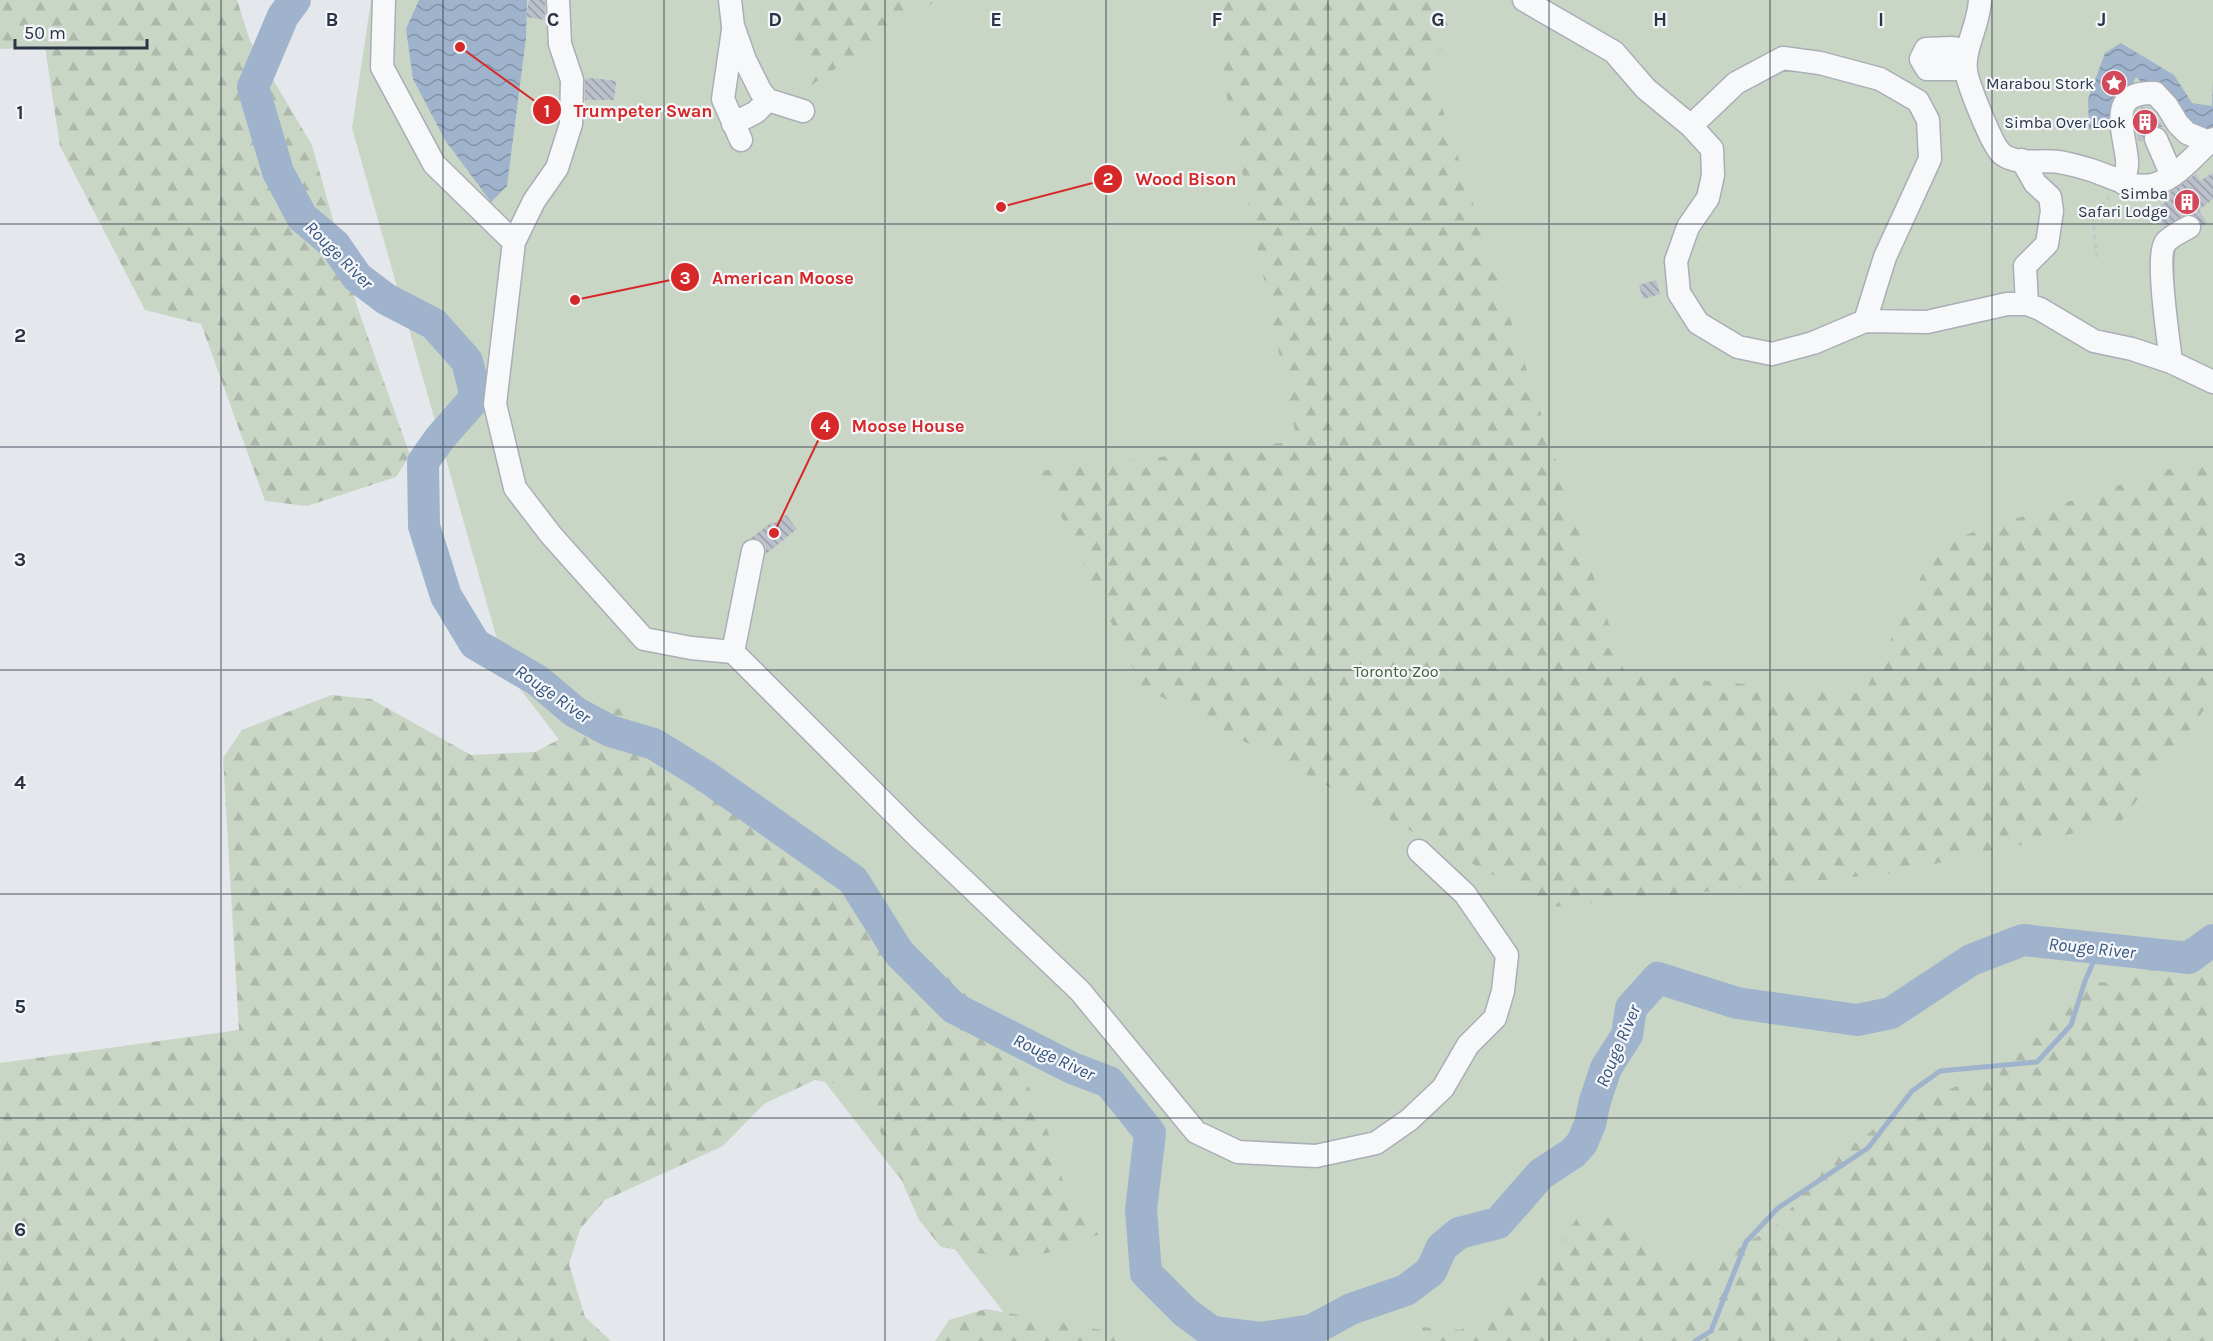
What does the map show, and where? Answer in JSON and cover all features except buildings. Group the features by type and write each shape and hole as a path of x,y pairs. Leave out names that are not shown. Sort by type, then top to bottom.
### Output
{"street":[{"path":"384,0 382,67 434,164 514,242"},
{"path":"558,0 560,44 572,80 571,124 557,168 534,201 514,242 495,404 515,488 551,535 644,639 691,648 733,652 915,834 1080,991 1196,1132 1238,1152 1317,1156 1376,1143 1409,1120 1443,1088 1468,1046 1495,1018 1503,991 1507,955 1465,894 1419,851"},
{"path":"730,0 733,26 745,60 761,92 768,100 803,111"},
{"path":"1524,0 1614,52 1646,89 1691,126 1712,148 1713,175 1708,198 1688,227 1676,261 1679,294 1698,323 1738,347 1772,354 1813,343 1865,321 1927,322 2007,304 2027,304 2040,309 2094,341 2132,349 2171,362 2213,382"},
{"path":"1980,0 1978,21 1966,60 1969,85 2000,152 2009,158 2060,162 2092,170 2123,183 2154,185 2172,176 2211,141 2187,133 2155,93 2141,93 2128,99 2121,111 2120,124 2127,162 2123,183"},
{"path":"733,26 723,99 737,132 768,100"},
{"path":"1691,126 1736,83 1783,58 1820,63 1880,79 1918,101 1928,120 1930,159 1885,257 1865,321"},
{"path":"2156,139 2172,176"},
{"path":"2022,160 2035,183 2050,197 2052,211 2047,244 2025,267 2027,304"},
{"path":"2171,362 2162,285 2161,252 2166,242 2189,227"},
{"path":"733,652 753,551"}],"path":[{"path":"2097,257 2093,221 2095,212 2123,183"}],"green space":[{"path":"0,0 237,0 250,41 312,145 357,306 410,455 396,477 307,506 265,501 201,324 145,310 60,146 45,47 0,49"},
{"name":"Toronto Zoo","path":"371,0 2213,0 2213,1214 1559,1341 1026,1341 506,671 352,128"},
{"path":"781,0 937,0 810,86"},
{"path":"1207,0 1440,0 1453,29 1430,70 1625,674 1864,694 1937,544 2213,455 2213,698 2120,823 1893,873 1553,907 1141,686 1040,471 1297,441"},
{"path":"331,695 371,699 471,755 535,752 623,706 782,851 948,973 978,1010 1039,1103 1068,1197 1102,1233 1058,1251 1014,1259 941,1247 919,1220 872,1113 843,1085 815,1080 764,1104 723,1146 605,1200 580,1229 569,1264 585,1317 611,1341 0,1341 0,1063 239,1030 223,758 242,730"},
{"path":"2213,929 2213,1341 1420,1341 1422,1327 1460,1330 1483,1320 1542,1268 1580,1214 1614,1218 1675,1259 1709,1266 1778,1224 1830,1161 1895,1114 1976,1077 2043,1034 2085,981 2112,983 2142,956"},
{"path":"986,1309 1118,1333 1135,1341 935,1341 949,1320"}],"water":[{"path":"419,0 527,0 526,38 507,186 491,202 445,140 413,79 406,29"},
{"name":"Marabou Stork","path":"2121,43 2174,75 2192,103 2212,106 2213,78 2213,128 2195,131 2136,77 2115,119 2101,123 2097,131 2089,129 2088,99 2105,53"}],"waterway":[{"name":"Rouge River","path":"295,0 283,16 253,87 278,172 302,217 335,245 357,277 386,299 434,324 467,361 476,397 440,438 423,462 424,526 446,596 475,644 537,680 575,712 610,731 654,744 704,775 853,880 899,953 954,1008 1072,1068 1109,1082 1150,1133 1141,1210 1146,1273 1185,1312 1212,1332 1261,1338 1312,1330 1351,1309 1406,1290 1431,1271 1442,1247 1459,1233 1498,1223 1541,1174 1573,1153 1582,1143 1590,1124 1606,1068 1627,1035 1631,1008 1658,978 1737,1003 1857,1020 1891,1013 1971,960 2023,940 2189,958 2213,940"},
{"path":"1695,1341 1711,1331 1746,1242 1778,1208 1868,1148 1912,1091 1940,1071 2037,1062 2071,1025 2085,981 2099,949"}],"place":[{"name":"Trumpeter Swan","path":"460,47"},
{"name":"Marabou Stork","path":"2114,83"},
{"name":"Simba Over Look","path":"2145,122"},
{"name":"Simba Safari Lodge","path":"2187,202"},
{"name":"Wood Bison","path":"1001,207"},
{"name":"American Moose","path":"575,300"},
{"name":"Moose House","path":"774,533"}]}
